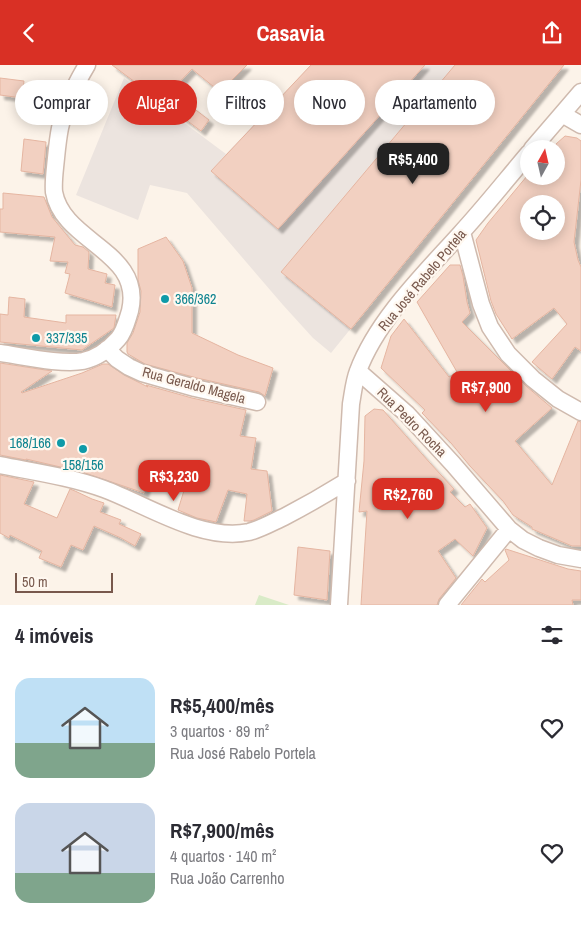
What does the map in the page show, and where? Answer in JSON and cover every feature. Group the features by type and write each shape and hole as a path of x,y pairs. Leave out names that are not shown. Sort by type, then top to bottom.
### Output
{"street":[{"path":"0,353 61,361 83,361 97,356 107,349 120,336 126,324 132,296 125,273 108,255 71,225 60,211 54,192 54,172 60,129 67,103 87,65"},
{"path":"540,140 581,91"},
{"path":"562,115 581,125"},
{"name":"Rua José Rabelo Portela","path":"339,605 352,404 355,379 358,371 379,329 520,164"},
{"path":"462,232 481,304 490,327 508,354 533,379 558,399 581,412"},
{"name":"Rua Geraldo Magela","path":"107,349 117,359 142,373 195,388 257,402"},
{"name":"Rua Pedro Rocha","path":"358,371 407,414 509,529 523,540 539,548 558,555 581,559"},
{"path":"0,465 68,478 104,489 194,527 221,533 238,534 251,532 268,525 347,481"},
{"path":"447,605 509,529"}],"shaded area":[{"path":"311,65 564,65 331,353 313,338 283,305 187,193 150,185 138,220 76,195 105,125 108,125 108,117 118,93 118,125 187,125 226,154 254,125 284,125 284,93 294,83 294,125 365,125 365,80 297,80"}],"green space":[{"path":"259,595 289,605 255,605"}],"building":[{"path":"112,65 247,65 232,80 207,81 192,69 182,80 132,80"},
{"path":"311,65 425,65 412,80 375,80 375,121 278,229 211,171 254,125 284,125 284,94 294,83 294,125 365,125 365,80 297,80"},
{"path":"455,65 564,65 351,329 281,272 405,125 495,125 495,80 442,80"},
{"path":"0,78 16,80 15,97 0,95"},
{"path":"197,111 207,118 207,123 201,131 193,125 197,125"},
{"path":"565,136 577,138 581,141 581,180 574,242 581,267 581,351 575,347 552,379 532,362 567,324 554,308 512,339 496,314 491,301 476,240 520,184 565,185 565,140 560,140"},
{"path":"24,139 46,142 43,174 21,171"},
{"path":"3,193 44,197 52,217 75,245 83,247 89,252 88,269 107,274 105,283 115,285 112,307 65,293 70,274 65,273 68,262 50,261 55,237 0,232 0,209 3,209"},
{"path":"166,237 183,261 192,288 192,333 238,355 273,368 265,396 259,392 145,364 128,354 127,343 133,333 140,312 141,291 138,280 138,249"},
{"path":"450,265 460,265 463,276 470,313 462,322 526,386 552,408 515,441 552,485 578,421 581,422 581,546 572,546 532,529 532,527 513,515 503,501 422,413 425,410 381,368 391,336 404,319 449,377 457,372 417,302"},
{"path":"9,297 25,299 24,317 66,323 66,315 116,315 114,328 82,350 0,342 0,314 8,315"},
{"path":"0,363 52,371 22,393 103,364 108,364 124,375 148,387 146,385 246,410 240,436 256,438 251,469 267,471 272,511 254,520 244,521 247,494 228,490 216,522 197,518 178,510 189,474 153,461 144,493 82,472 0,455"},
{"path":"374,409 383,410 454,489 450,492 465,507 470,504 487,528 473,556 455,539 438,551 456,578 439,599 437,605 361,605 367,511 359,512 364,461 365,416"},
{"path":"0,475 34,482 24,504 57,518 70,489 104,503 100,512 121,520 119,524 141,534 135,546 94,526 83,550 71,545 61,567 39,558 42,551 10,535 9,538 0,533"},
{"path":"298,547 330,551 327,600 294,595"},
{"path":"506,549 568,569 581,571 581,600 572,600 573,605 461,605 482,579 485,582 509,560"}],"place":[{"name":"366/362","path":"165,299"},
{"name":"337/335","path":"36,338"},
{"name":"168/166","path":"61,443"},
{"name":"158/156","path":"83,449"}]}
